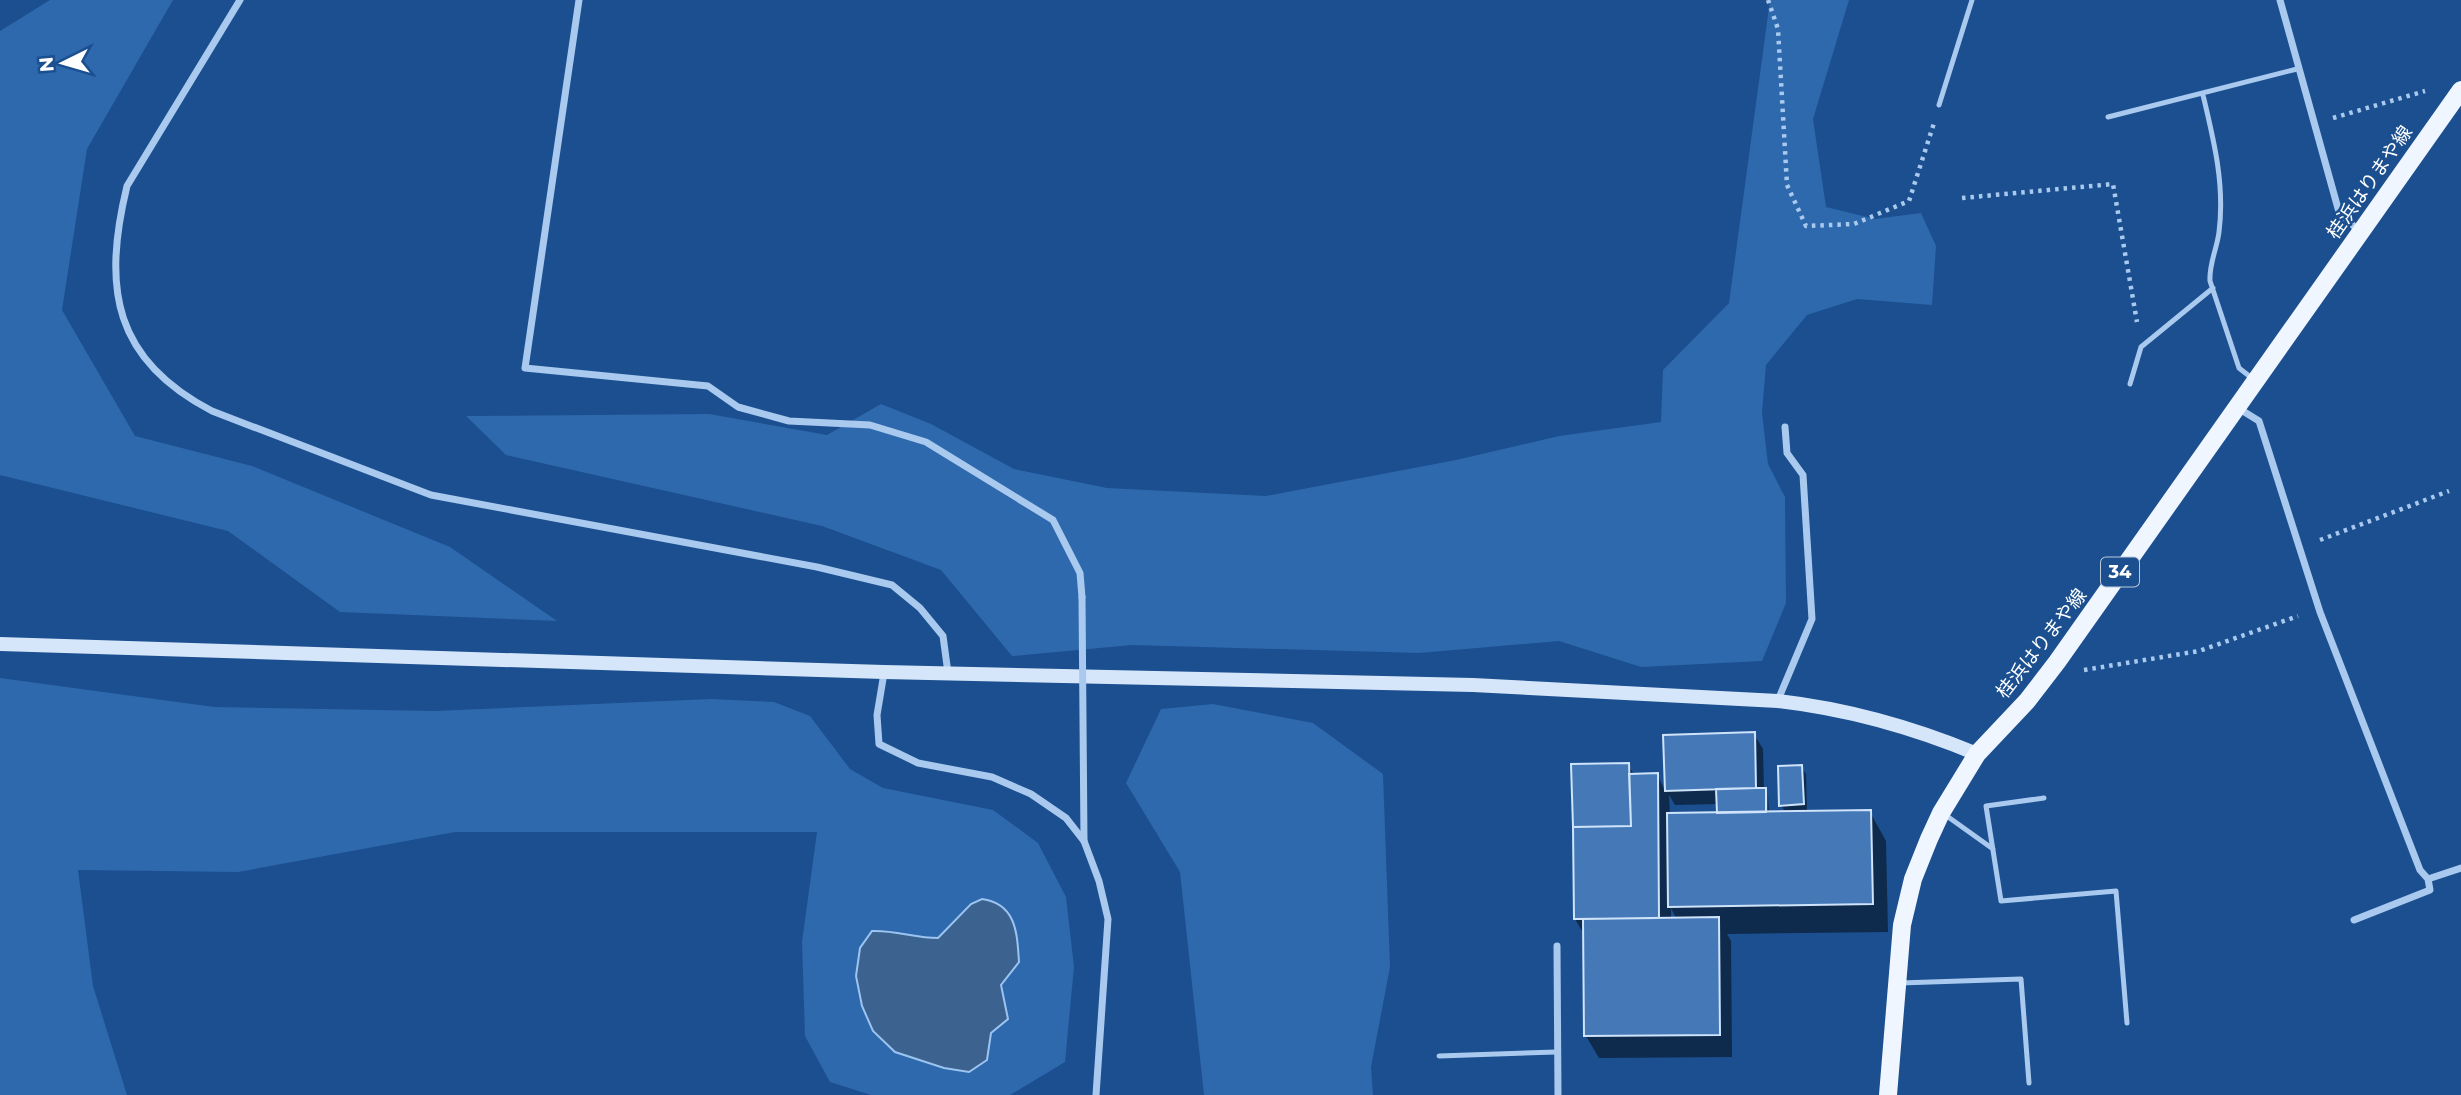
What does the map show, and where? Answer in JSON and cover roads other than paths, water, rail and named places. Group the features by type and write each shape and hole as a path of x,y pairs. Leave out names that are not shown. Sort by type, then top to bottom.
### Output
{"main road":[{"name":"桂浜はりまや線","path":"1888,1095 1902,925 1913,879 1941,813 1977,754 2027,701 2057,663 2461,90"}],"street":[{"path":"240,0 127,186 120,217 116,257 120,306 131,342 153,370 181,394 212,411 431,495 817,567 892,585 920,608 943,636 948,673"},
{"path":"579,0 525,368 708,386 738,407 789,421 870,425 926,442 1053,520 1080,573 1084,841"},
{"path":"2280,0 2312,125 2339,212 2360,232"},
{"path":"2237,407 2259,421 2319,608 2420,870 2428,880 2430,890 2354,920"},
{"path":"1778,701 1812,619 1803,475 1787,453 1784,427"},
{"path":"0,644 884,672 1473,685 1778,701 1818,706 1891,722 1977,754"},
{"path":"884,672 877,715 879,744 918,763 992,777 1031,794 1066,818 1084,841 1099,881 1108,919 1096,1095"},
{"path":"2428,880 2461,868"},
{"path":"1557,946 1558,1095"}],"lane":[{"path":"1940,105 1972,0"},
{"path":"2108,117 2297,69"},
{"path":"2203,95 2220,178 2219,231 2210,269 2213,288 2239,368 2255,381"},
{"path":"2130,384 2141,347 2213,288"},
{"path":"2044,798 1986,806 2001,901 2116,891 2127,1023"},
{"path":"1941,813 1993,849"},
{"path":"1897,983 2021,979 2029,1083"},
{"path":"1439,1056 1556,1052"}]}
